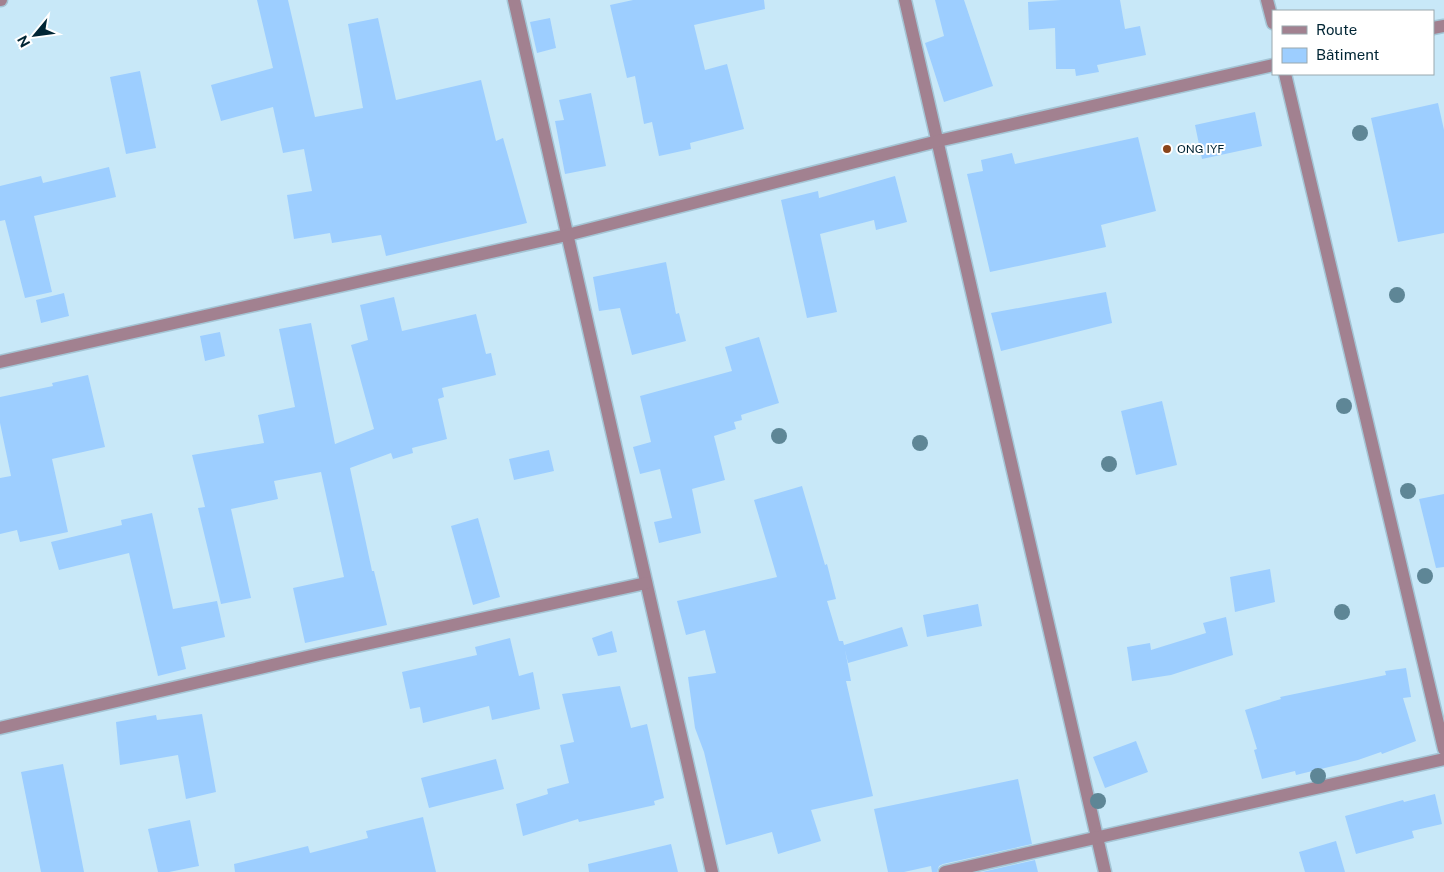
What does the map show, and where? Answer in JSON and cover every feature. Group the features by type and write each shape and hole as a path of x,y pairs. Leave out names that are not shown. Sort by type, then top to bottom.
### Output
{"street":[{"path":"514,0 712,872"},
{"path":"905,0 1105,872"},
{"path":"1267,0 1272,19"},
{"path":"0,362 567,235 938,142 1272,65"},
{"path":"1285,75 1444,749"},
{"path":"0,728 320,654 646,582"},
{"path":"945,872 1444,759"}],"building":[{"path":"257,0 288,0 315,117 363,108 348,24 378,18 396,100 481,80 496,141 503,138 527,223 386,256 381,235 332,243 330,233 294,239 287,195 312,191 304,149 283,153 273,107 221,121 211,85 273,68"},
{"path":"633,0 764,0 765,9 694,25 705,70 727,64 744,129 690,143 691,149 659,156 652,122 644,124 635,76 627,78 610,5"},
{"path":"935,0 964,0 993,86 944,102 925,43 944,36"},
{"path":"1120,0 1125,29 1140,26 1146,55 1097,65 1099,72 1076,76 1075,69 1056,69 1055,28 1029,30 1028,2"},
{"path":"550,18 556,48 537,53 530,22"},
{"path":"140,71 156,148 126,154 110,77"},
{"path":"591,93 606,166 565,174 555,121 564,120 559,100"},
{"path":"1438,103 1444,130 1444,233 1398,242 1371,118"},
{"path":"1255,112 1262,146 1202,159 1195,125"},
{"path":"1138,137 1156,211 1101,225 1106,247 990,272 967,174 983,171 981,160 1012,153 1015,164"},
{"path":"109,167 116,197 34,216 52,292 25,298 5,220 0,221 0,186 41,176 43,183"},
{"path":"895,176 907,222 876,230 874,220 820,234 837,312 807,318 781,200 818,191 819,198"},
{"path":"666,262 676,314 679,313 686,341 632,355 620,308 599,311 593,277"},
{"path":"1106,292 1112,323 1001,351 991,313"},
{"path":"64,293 69,316 41,323 36,300"},
{"path":"394,297 402,331 476,314 486,354 491,353 496,375 442,388 444,397 438,399 447,439 412,448 413,453 393,459 391,453 350,468 372,571 374,571 387,625 305,643 293,588 344,577 321,472 274,481 278,499 231,509 251,598 221,604 198,508 205,507 192,455 264,443 258,415 295,407 279,329 311,323 335,444 374,429 351,345 368,340 360,305"},
{"path":"220,332 225,356 205,361 200,336"},
{"path":"759,337 779,403 741,415 742,420 734,422 736,429 714,436 725,480 692,489 701,533 659,543 654,522 672,518 660,469 640,474 633,447 651,442 640,396 732,371 725,347"},
{"path":"88,375 105,447 52,459 68,532 20,542 17,530 0,534 0,478 11,476 0,423 0,397 53,386 52,383"},
{"path":"1162,401 1177,465 1136,475 1121,411"},
{"path":"549,450 554,471 514,480 509,459"},
{"path":"802,486 836,599 827,601 839,641 843,641 844,645 902,627 908,646 848,663 845,650 851,681 846,681 873,796 811,810 821,841 778,854 772,832 726,845 704,752 695,728 688,677 716,673 705,630 686,635 677,601 777,577 754,500"},
{"path":"1444,494 1444,567 1436,568 1419,499"},
{"path":"152,513 173,609 217,601 225,637 181,647 186,669 158,676 129,553 59,570 51,542 122,525 121,520"},
{"path":"478,518 500,597 473,605 451,526"},
{"path":"1270,569 1275,602 1235,612 1230,577"},
{"path":"978,604 982,626 927,637 923,615"},
{"path":"1226,617 1233,655 1171,675 1132,681 1127,647 1150,643 1151,650 1206,633 1203,623"},
{"path":"612,631 617,652 598,656 592,638"},
{"path":"510,638 519,676 533,672 540,709 492,720 489,706 423,723 420,707 410,709 402,672 477,655 475,647"},
{"path":"1406,668 1411,697 1403,698 1416,741 1382,754 1381,752 1358,760 1296,775 1295,771 1262,779 1254,750 1257,749 1245,710 1281,699 1280,697 1386,675 1385,671"},
{"path":"620,686 631,728 647,724 664,798 654,801 655,805 579,822 578,819 523,836 516,804 548,794 547,789 569,783 560,745 574,742 562,694"},
{"path":"202,714 216,792 186,799 178,755 120,765 116,722 156,715 157,720"},
{"path":"1136,741 1148,772 1105,788 1093,757"},
{"path":"496,759 504,789 429,808 421,778"},
{"path":"63,764 84,872 41,872 21,772"},
{"path":"1018,779 1032,844 943,864 939,866 937,872 932,872 931,866 904,872 888,872 874,809"},
{"path":"1435,794 1442,824 1412,831 1414,838 1356,854 1345,816 1403,800 1404,802"},
{"path":"423,817 436,872 235,872 234,864 308,846 310,853 368,838 366,831"},
{"path":"190,820 199,866 169,872 158,872 148,829"},
{"path":"1336,841 1345,872 1305,872 1299,852"},
{"path":"671,844 678,872 589,872 588,864"},
{"path":"1035,860 1038,872 982,872"}],"place":[{"name":"ONG IYF","path":"1167,149"}]}
